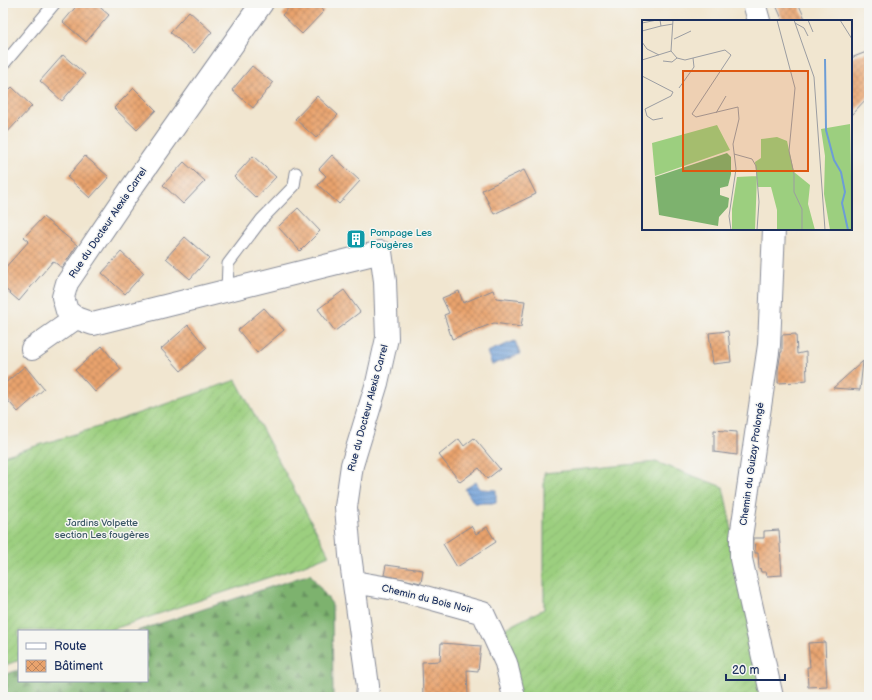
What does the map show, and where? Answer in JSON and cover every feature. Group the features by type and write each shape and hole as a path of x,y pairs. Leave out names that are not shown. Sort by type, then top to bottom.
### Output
{"street":[{"name":"Rue du Docteur Alexis Carrel","path":"262,3 130,190 67,283 63,297 67,310 76,318 93,324 381,252 385,281 387,338 377,383 352,465 346,507 350,556 368,686 367,697"},
{"path":"754,3 758,20"},
{"name":"Chemin du Guizay Prolongé","path":"772,697 741,559 741,537 769,345 774,230"},
{"path":"32,349 76,318"},
{"name":"Chemin du Bois Noir","path":"354,582 400,590 483,613 506,662 514,697"}],"lane":[{"path":"3,65 55,3"},
{"path":"227,291 228,264 262,219 294,186 296,173"}],"green space":[{"name":"Jardins Volpette section Les fougères","path":"236,380 329,555 297,568 110,630 18,630 18,660 3,666 3,456 98,427"},
{"path":"656,462 723,487 767,697 518,697 498,632 544,609 544,473"},
{"path":"310,574 332,604 333,697 3,697 3,675 18,670 18,682 148,682 148,630 140,630"}],"water":[{"path":"515,341 520,354 492,365 487,352"},
{"path":"476,482 480,489 496,490 496,503 474,503 465,489"}],"building":[{"path":"79,3 95,3 109,15 86,42 63,22"},
{"path":"293,3 315,3 324,11 302,34 282,15"},
{"path":"775,3 798,3 806,20 783,20"},
{"path":"189,11 212,32 194,53 170,32"},
{"path":"869,51 869,96 852,114 852,58"},
{"path":"63,55 85,74 62,101 40,81"},
{"path":"252,66 273,83 253,108 232,90"},
{"path":"12,87 32,106 3,137 3,96"},
{"path":"134,88 156,110 137,130 114,108"},
{"path":"317,96 338,115 316,138 295,119"},
{"path":"332,155 360,181 339,204 318,185 326,176 319,169"},
{"path":"85,156 109,177 90,198 67,177"},
{"path":"253,156 276,177 256,198 234,177"},
{"path":"184,162 205,181 183,204 163,185"},
{"path":"524,170 536,194 494,214 482,190"},
{"path":"298,208 320,231 300,251 278,227"},
{"path":"43,217 77,245 62,268 53,261 19,301 3,287 3,270 29,241 24,237"},
{"path":"185,237 209,258 190,279 166,258"},
{"path":"121,252 144,273 125,294 102,273"},
{"path":"344,290 360,312 335,331 318,309"},
{"path":"493,290 496,298 525,301 521,327 494,323 452,339 444,315 449,313 442,298 459,291 463,303"},
{"path":"264,308 284,330 257,353 238,330"},
{"path":"188,325 207,348 181,371 161,349"},
{"path":"728,331 731,362 713,364 709,333"},
{"path":"796,334 797,354 806,352 807,380 778,383 778,370 782,352 782,335"},
{"path":"102,346 121,369 95,392 75,370"},
{"path":"863,361 860,390 833,388"},
{"path":"25,366 44,389 18,412 3,395 3,385"},
{"path":"714,430 737,432 737,455 714,452"},
{"path":"474,438 500,469 487,479 479,468 460,482 439,455 459,439 464,446"},
{"path":"471,526 476,534 487,527 496,542 457,567 443,544"},
{"path":"779,530 782,575 767,576 766,572 761,572 760,568 759,569 758,553 755,553 754,538 764,538 764,531"},
{"path":"386,565 423,570 421,583 384,575"},
{"path":"825,642 827,686 808,687 807,667 810,667 808,643"},
{"path":"441,643 481,646 478,671 467,670 468,697 423,697 422,662 440,661"}],"place":[{"name":"Pompage Les Fougères","path":"356,239"}]}
